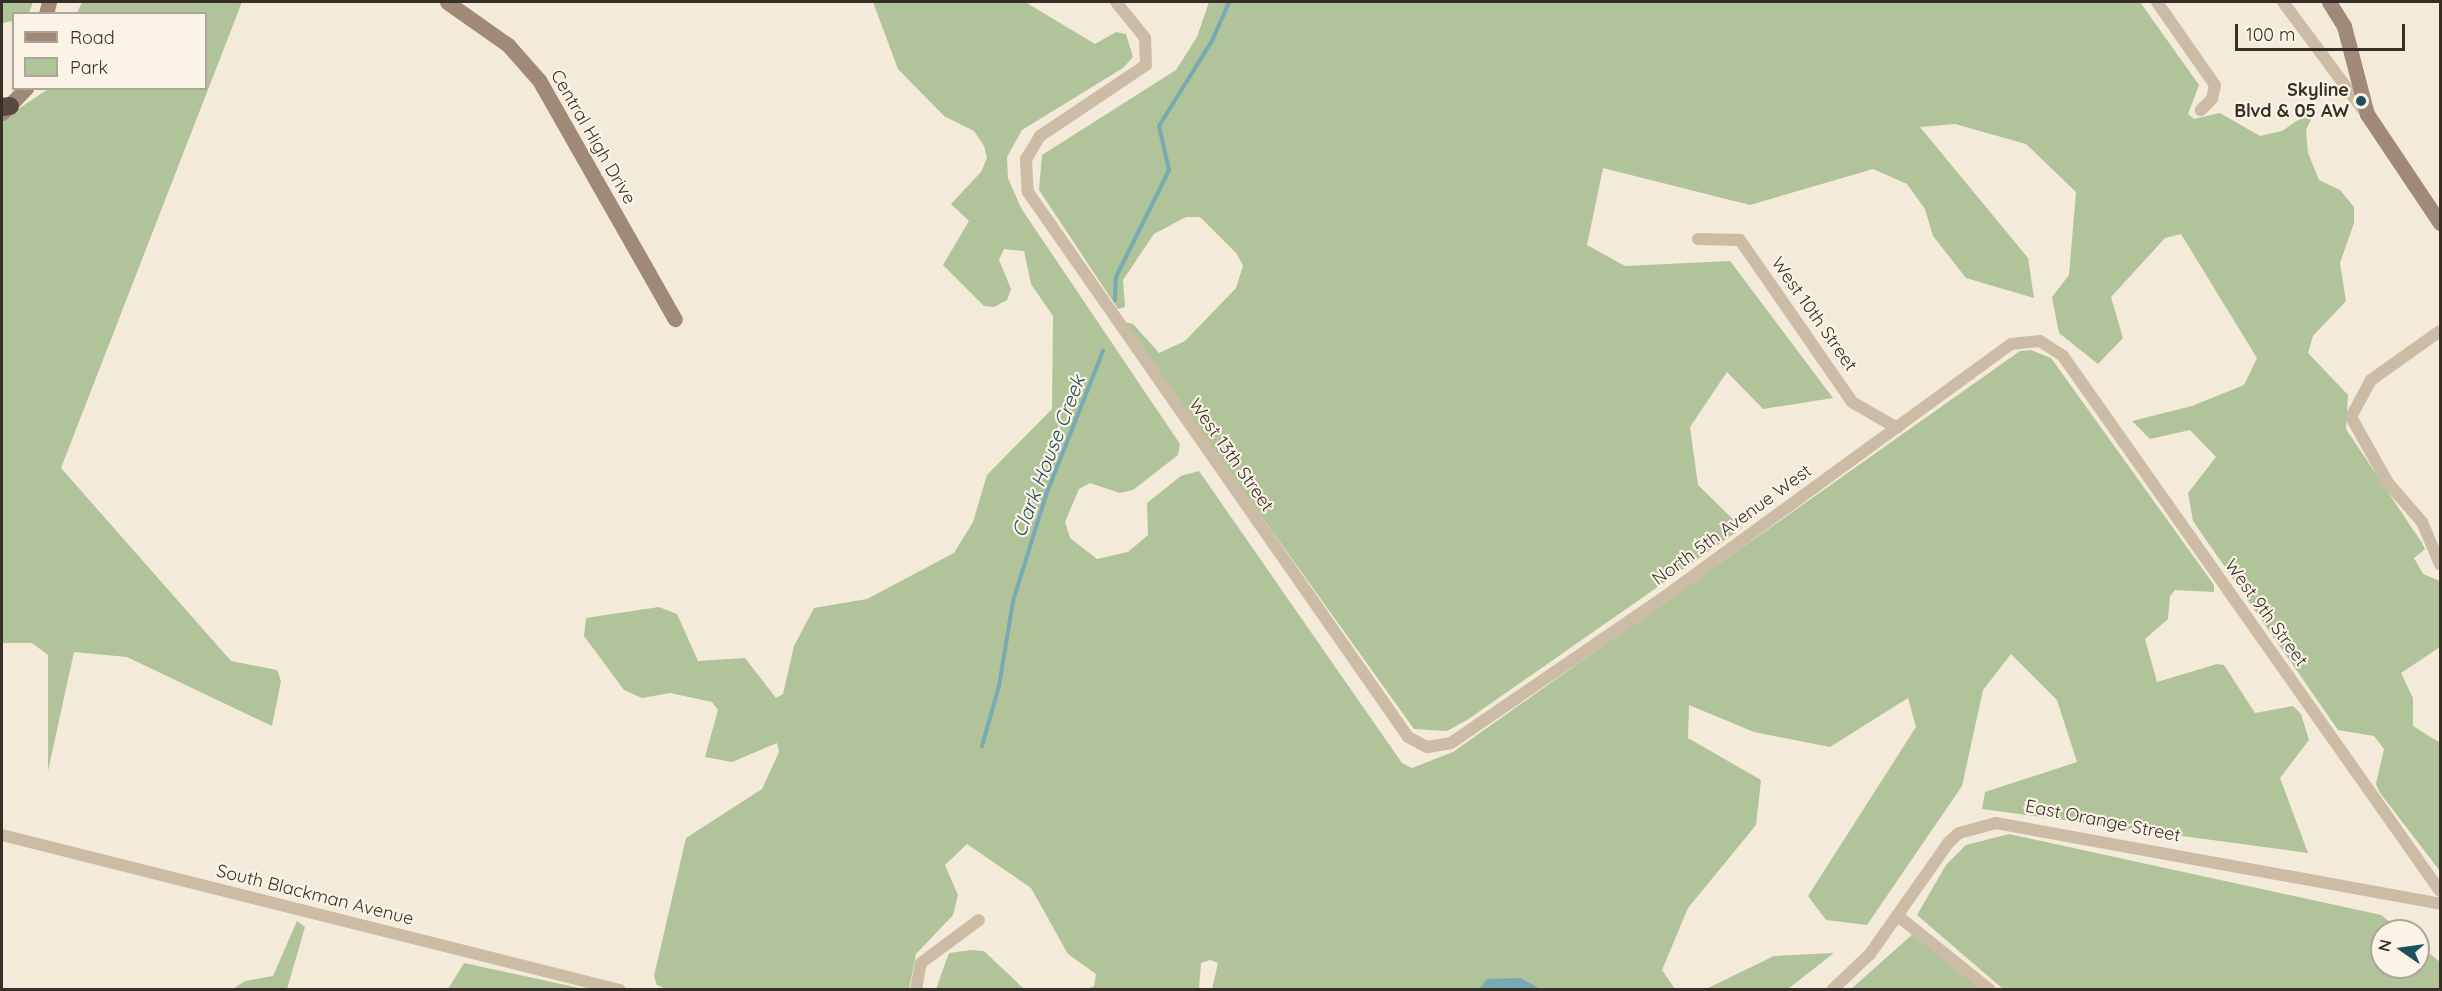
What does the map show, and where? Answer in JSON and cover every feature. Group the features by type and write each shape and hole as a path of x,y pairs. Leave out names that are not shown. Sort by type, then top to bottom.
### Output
{"street":[{"name":"Central High Drive","path":"447,2 508,45 539,80 675,319"},
{"name":"West 13th Street","path":"1116,2 1144,38 1146,65 1040,136 1026,159 1023,179 1083,277 1403,733 1419,744"},
{"path":"2157,2 2215,85 2212,99 2201,110"},
{"path":"2283,2 2367,114 2440,223"},
{"path":"2329,2 2344,26 2367,114"},
{"path":"4,109 24,90"},
{"name":"West 10th Street","path":"1698,239 1740,240 1852,402 1897,428"},
{"path":"2440,332 2371,380 2351,417 2388,483 2422,522 2440,564"},
{"name":"North 5th Avenue West","path":"1419,744 1451,743 1897,428 2011,344 2040,340 2062,356"},
{"name":"West 9th Street","path":"2062,356 2440,891"},
{"name":"East Orange Street","path":"1832,990 1870,954 1949,842 1977,827 2006,822 2440,904"},
{"name":"South Blackman Avenue","path":"2,835 620,990"},
{"path":"1898,916 1990,990"},
{"path":"916,990 921,963 979,920"}],"green space":[{"path":"2,2 33,2 29,12 12,12 12,21 2,23"},
{"path":"82,2 242,2 61,468 231,661 277,670 281,681 272,726 127,657 74,652 48,771 48,655 32,643 2,643 2,120 47,90 207,90 207,12 77,12"},
{"path":"873,2 1025,2 1095,44 1116,32 1126,34 1133,57 1123,68 1022,130 1007,157 1008,178 1021,208 1180,444 1178,455 1133,490 1120,493 1090,483 1079,489 1065,522 1070,538 1097,559 1128,552 1148,535 1147,503 1181,476 1199,471 1402,763 1412,768 1453,752 2020,351 2031,350 2051,358 2214,585 2214,592 2175,590 2170,596 2168,619 2145,639 2157,682 2217,664 2224,665 2255,713 2293,706 2301,714 2309,740 2280,778 2308,853 1982,809 1985,792 2077,762 2057,700 2011,654 1983,690 1962,786 1867,925 1826,920 1808,896 1916,727 1908,698 1830,747 1754,732 1689,705 1688,738 1761,780 1756,825 1688,908 1662,970 1675,989 1541,989 1521,978 1479,990 1212,989 1218,963 1210,960 1201,963 1199,989 1087,989 1094,986 1096,974 1068,954 1031,888 967,844 945,865 958,895 953,915 916,954 909,989 666,989 657,985 654,976 686,838 762,789 779,752 777,743 732,762 705,757 718,710 712,702 670,693 642,698 624,690 584,636 586,618 659,607 677,614 698,661 745,658 776,698 783,694 794,646 814,608 867,599 954,553 973,522 987,475 1052,409 1053,316 1031,284 1024,251 1004,249 999,260 1011,289 1007,300 994,307 984,306 943,265 969,221 951,204 981,172 987,158 984,146 974,131 944,116 898,69"},
{"path":"1209,2 2140,2 2199,85 2188,114 2194,119 2220,113 2260,136 2282,131 2317,107 2306,130 2308,153 2319,180 2340,190 2354,207 2354,223 2340,263 2346,301 2313,336 2308,353 2348,395 2346,429 2422,543 2425,549 2414,558 2423,574 2440,581 2440,647 2401,673 2413,698 2413,726 2440,743 2440,871 2380,793 2376,784 2384,749 2374,736 2338,730 2193,521 2188,493 2216,457 2190,430 2150,439 2132,421 2192,406 2244,385 2257,358 2181,234 2165,238 2111,297 2123,338 2098,364 2059,333 2052,297 2069,275 2076,192 2026,144 1955,124 1920,127 2028,258 2034,298 1966,278 1933,236 1925,209 1907,184 1873,169 1750,205 1603,168 1587,245 1625,266 1730,261 1833,398 1763,409 1727,372 1690,427 1698,485 1742,528 1467,720 1447,731 1414,729 1125,326 1124,322 1133,324 1159,353 1185,341 1236,288 1243,266 1237,254 1200,217 1186,217 1154,234 1123,280 1125,307 1118,309 1039,190 1042,155 1176,70 1197,37"},
{"path":"2009,834 2381,915 2386,919 2370,919 2370,979 2430,979 2430,954 2440,962 2440,989 2003,989 1917,915 1946,865 1966,845"},
{"path":"297,921 305,927 287,989 233,989 245,981 273,976"},
{"path":"1914,933 1982,990 1850,990"},
{"path":"984,951 1024,989 936,989 949,953"},
{"path":"1834,953 1788,989 1706,989 1774,956"},
{"path":"464,963 584,989 448,989"}],"water":[{"path":"1521,978 1541,989 1479,989 1487,979"}],"waterway":[{"name":"Clark House Creek","path":"1115,300 1116,277 1169,170 1159,126 1212,41 1229,2"},
{"name":"Clark House Creek","path":"982,746 999,686 1013,601 1046,495 1103,351"}],"place":[{"name":"Skyline Blvd & 05 AW","path":"2361,101"}]}
